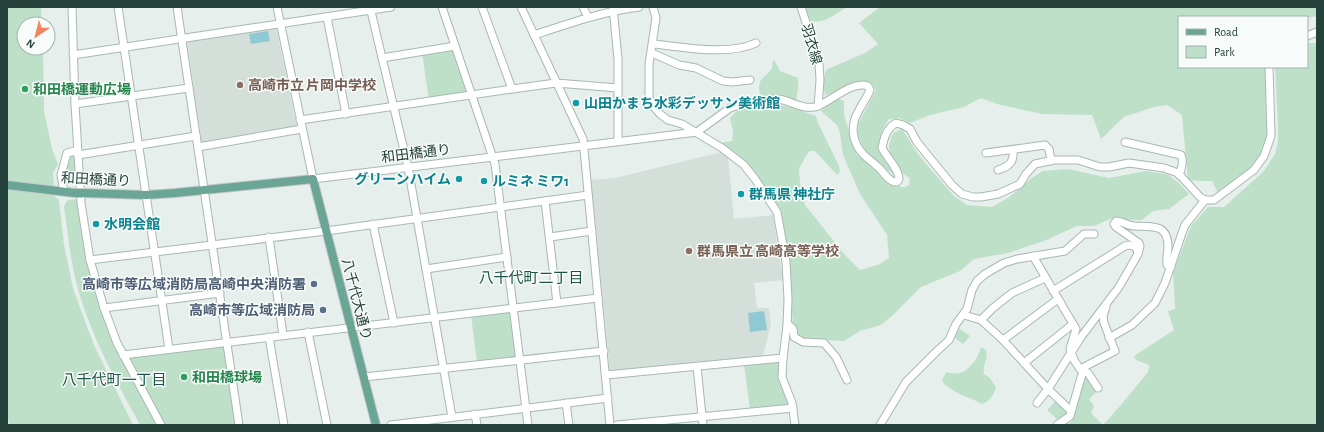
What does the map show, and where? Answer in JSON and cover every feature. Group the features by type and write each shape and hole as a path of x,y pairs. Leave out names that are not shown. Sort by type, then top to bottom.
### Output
{"main road":[{"name":"和田橋通り","path":"7,185 79,193 146,195 204,191 313,179"},
{"name":"八千代大通り","path":"313,179 376,425"}],"street":[{"path":"72,7 75,104 81,203 90,260 104,308 117,343 161,425"},
{"path":"118,7 169,349"},
{"path":"177,7 239,425"},
{"path":"277,7 313,179"},
{"path":"73,56 370,9 391,7"},
{"path":"442,7 495,164 528,425"},
{"path":"482,7 512,89"},
{"path":"521,7 584,145 610,425"},
{"path":"583,7 588,17"},
{"path":"534,35 614,9 639,7"},
{"path":"653,7 656,18 649,64 650,98 654,107 668,120 682,124 696,132 722,148 744,165 755,179 776,212 786,262 788,299 782,377 793,408 796,425"},
{"name":"羽衣線","path":"801,7 819,63 820,80 818,106"},
{"path":"370,9 408,167 452,417"},
{"path":"614,9 618,59 618,140"},
{"path":"327,17 346,114"},
{"path":"653,44 719,50 747,47 756,43"},
{"path":"382,58 455,46"},
{"path":"652,52 679,64 696,68 723,81 732,82 750,80"},
{"path":"818,106 856,86 863,84 868,86 870,90 868,97 854,119 852,128 856,145 865,156 891,181 894,182 897,182 899,179 898,171 886,156 882,148 887,131 896,123 910,129 922,148 952,185 962,194 973,197 981,198 998,194 1020,184 1035,164 1051,161 1078,160 1100,167 1109,167 1129,163 1164,168 1180,174 1195,192 1205,200 1214,200 1254,170 1264,156 1272,136 1269,68"},
{"path":"300,120 556,83 618,88"},
{"path":"75,104 189,88"},
{"name":"和田橋通り","path":"313,179 618,140 696,132 730,108 767,100 778,99 803,106 818,106"},
{"path":"198,147 302,129"},
{"path":"78,155 196,136"},
{"path":"1125,142 1181,155 1182,168 1180,174"},
{"path":"986,153 1045,145 1049,149 1051,161"},
{"path":"998,170 1008,167 1012,160 1013,150"},
{"path":"62,191 60,175 66,154 75,151 78,155"},
{"path":"90,260 326,231 588,195"},
{"path":"1109,338 1132,325 1155,303 1166,283 1185,225 1205,200"},
{"path":"545,201 557,303"},
{"path":"1037,403 1072,354 1081,337 1119,287 1138,254 1140,246 1139,243 1114,224 1119,221 1131,226 1148,225 1161,229 1166,234 1168,241 1166,263 1171,267"},
{"path":"373,224 394,323"},
{"path":"550,237 592,231"},
{"path":"880,425 906,382 928,358 949,340 956,324 967,309 972,290 977,281 985,274 1004,263 1033,256 1065,251 1084,234 1094,234"},
{"path":"269,237 283,335"},
{"path":"1054,291 1125,246 1129,245 1136,247 1138,254"},
{"path":"1033,256 1076,329 1070,349 1072,354 1080,369 1088,373 1098,388"},
{"path":"426,269 507,257"},
{"path":"981,320 1012,292 1045,278"},
{"path":"104,308 220,293"},
{"path":"123,355 598,298"},
{"path":"1003,340 1058,299"},
{"path":"1057,425 1070,416 1084,367 1115,351 1104,323 1104,316 1108,301"},
{"path":"964,315 981,320 1003,340 1048,389 1072,411"},
{"path":"1024,363 1073,324"},
{"path":"787,326 789,325 793,329 794,337 803,342 824,343 836,357 848,380"},
{"path":"308,332 327,425"},
{"path":"269,337 284,425"},
{"path":"364,377 604,351"},
{"path":"606,375 783,358"},
{"path":"697,367 703,425"},
{"path":"391,425 429,422 452,417 608,398"},
{"path":"566,403 569,425"},
{"path":"617,425 793,408"},
{"path":"476,414 477,425"}],"shaded area":[{"name":"高崎市立 片岡中学校","path":"276,27 297,128 202,144 187,42 188,40"},
{"name":"群馬県立 高崎高等学校","path":"722,152 728,157 734,219 773,215 783,280 754,283 757,308 769,308 771,324 763,356 610,372 591,180 615,178"}],"green space":[{"path":"7,7 41,7 42,16 16,16 16,56 43,56 44,111 52,149 58,164 53,173 55,197 59,200 64,245 73,288 94,345 133,425 9,425 7,414"},
{"path":"805,7 847,7 830,18 816,22 811,21"},
{"path":"880,7 1317,7 1317,16 1308,18 1308,16 1178,16 1178,68 1267,68 1271,137 1255,170 1218,193 1212,181 1188,180 1182,115 1167,105 1154,107 1124,117 1101,139 1092,115 1042,114 997,104 981,98 964,107 930,115 910,123 899,118 889,119 880,136 879,148 884,161 895,175 870,158 863,148 858,135 858,124 876,90 871,82 862,81 825,95 823,82 826,70 867,52 878,44 859,23"},
{"path":"1308,43 1317,43 1317,425 1103,425 1148,372 1149,365 1136,360 1134,356 1174,330 1168,311 1175,309 1173,273 1191,226 1208,207 1224,207 1264,171 1275,154 1278,142 1275,68 1308,68"},
{"path":"455,46 473,95 429,102 422,52"},
{"path":"773,60 780,71 798,78 796,101 780,96 762,97 760,94 760,82 771,70"},
{"path":"838,99 844,101 844,115 856,154 896,185 906,187 909,185 910,179 903,173 893,160 889,151 893,133 902,129 918,154 934,173 954,196 967,205 992,207 1008,198 1033,177 1043,171 1068,169 1109,178 1145,171 1167,174 1179,183 1189,194 1169,209 1153,211 1142,220 1113,218 1094,226 1077,226 1044,241 1008,253 974,259 960,271 921,287 881,325 860,331 844,341 804,339 797,336 793,325 787,250 783,223 770,193 735,152 720,143 732,141 733,130 730,119 736,111 759,104 776,104 816,116 839,166 840,172 837,175 815,151 810,151 799,169 805,205 845,255 860,270 880,264 889,258 887,235 860,194 843,155 840,133 837,125 821,111 831,102"},
{"path":"75,153 77,182 70,183 65,172 66,158 67,154"},
{"path":"79,199 96,293 158,425 140,425 104,357 82,304 69,246 64,207 68,200"},
{"path":"508,312 511,315 515,358 477,362 471,316"},
{"path":"957,327 970,336 963,344 954,337"},
{"name":"和田橋球場","path":"223,345 225,347 236,425 164,425 128,358 130,356"},
{"path":"981,347 986,350 987,353 984,374 990,378 996,388 991,398 982,404 956,392 942,381 946,372 957,373 963,372 967,369 976,359"},
{"path":"779,360 781,362 790,403 788,407 750,410 744,364"},
{"path":"1086,375 1097,391 1089,399 1094,406 1091,413 1103,425 1067,425 1072,421"},
{"path":"1057,400 1068,410 1068,414 1059,421 1047,410"}],"water":[{"path":"268,31 270,41 251,44 249,34"},
{"path":"764,311 767,330 750,332 748,313"}],"place":[{"name":"高崎市立 片岡中学校","path":"240,85"},
{"name":"和田橋運動広場","path":"25,89"},
{"name":"山田かまち水彩デッサン美術館","path":"576,103"},
{"name":"グリーンハイム","path":"459,179"},
{"name":"ルミネ ミワ1","path":"484,181"},
{"name":"群馬県 神社庁","path":"741,194"},
{"name":"水明会館","path":"96,224"},
{"name":"群馬県立 高崎高等学校","path":"689,251"},
{"name":"高崎市等広域消防局高崎中央消防署","path":"314,284"},
{"name":"高崎市等広域消防局","path":"323,310"},
{"name":"和田橋球場","path":"184,377"}],"district":[{"name":"八千代町二丁目","path":"531,278"},
{"name":"八千代町一丁目","path":"114,380"}]}
